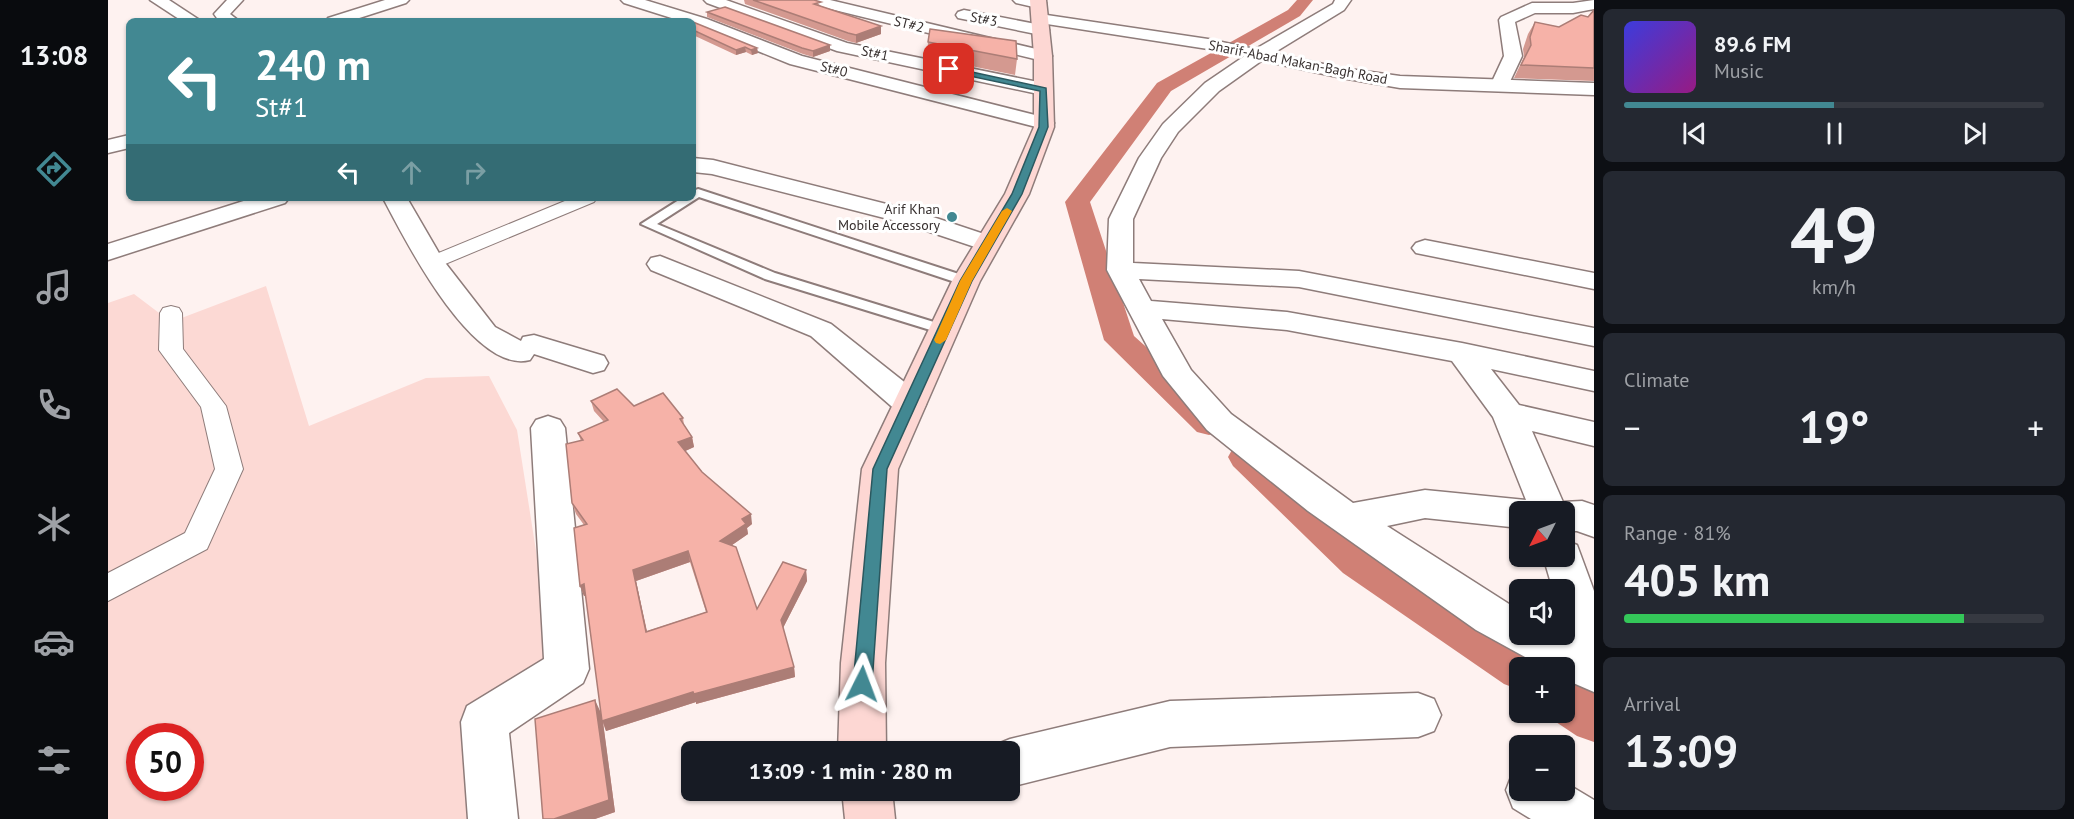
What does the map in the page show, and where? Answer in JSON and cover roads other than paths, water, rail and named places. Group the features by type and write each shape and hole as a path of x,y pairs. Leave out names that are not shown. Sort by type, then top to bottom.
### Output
{"main road":[{"path":"869,741 863,663 880,469 966,281 1017,194 1044,123 1044,90 1037,18"},
{"path":"870,801 870,819"}],"street":[{"path":"158,0 188,18"},
{"path":"225,18 222,14 237,0"},
{"path":"344,18 401,0"},
{"name":"St#0","path":"629,0 688,18"},
{"name":"St#1","path":"712,0 843,47 1044,90"},
{"name":"ST#2","path":"811,0 1037,18"},
{"path":"1343,0 1339,7 1256,54 1228,78 1212,87 1170,128 1150,158 1121,219 1120,270 1179,376 1218,422 1348,519 1509,626"},
{"path":"1499,86 1513,56 1507,20 1532,8 1573,8 1594,1"},
{"name":"St#3","path":"945,12 1037,18"},
{"name":"Sharif-Abad Makan-Bagh Road","path":"1037,18 1204,43 1342,73 1400,82 1594,89"},
{"name":"St#0","path":"696,20 796,60 1044,123"},
{"path":"108,147 126,142"},
{"path":"696,165 713,167 909,218 987,243"},
{"path":"108,252 268,201"},
{"path":"397,201 431,263 484,333 526,348 593,363"},
{"path":"431,263 581,201"},
{"path":"1425,248 1594,282"},
{"path":"660,264 821,330 910,404"},
{"path":"1120,270 1299,279 1594,337"},
{"path":"1142,309 1287,321 1462,353 1594,381"},
{"path":"108,588 196,541 228,469 213,406 171,350 171,313"},
{"path":"1462,353 1508,414 1544,501"},
{"path":"1508,414 1594,434"},
{"path":"493,819 484,722 567,669 548,428"},
{"path":"1348,519 1425,504 1509,512"},
{"path":"1575,516 1582,516 1594,522"},
{"path":"1566,567 1594,659"},
{"path":"1544,645 1594,672"},
{"path":"1020,761 1170,724 1418,715"},
{"path":"1549,801 1578,819"}],"lane":[{"path":"696,195 966,281"},
{"path":"685,201 647,224 770,276 945,330"}],"waterway":[{"path":"1209,423 1120,340 1077,202 1164,87 1294,13 1305,0"},
{"path":"1246,457 1358,561 1509,662"},
{"path":"1575,707 1594,719"}],"place":[{"name":"Arif Khan Mobile Accessory","path":"952,217"}]}
